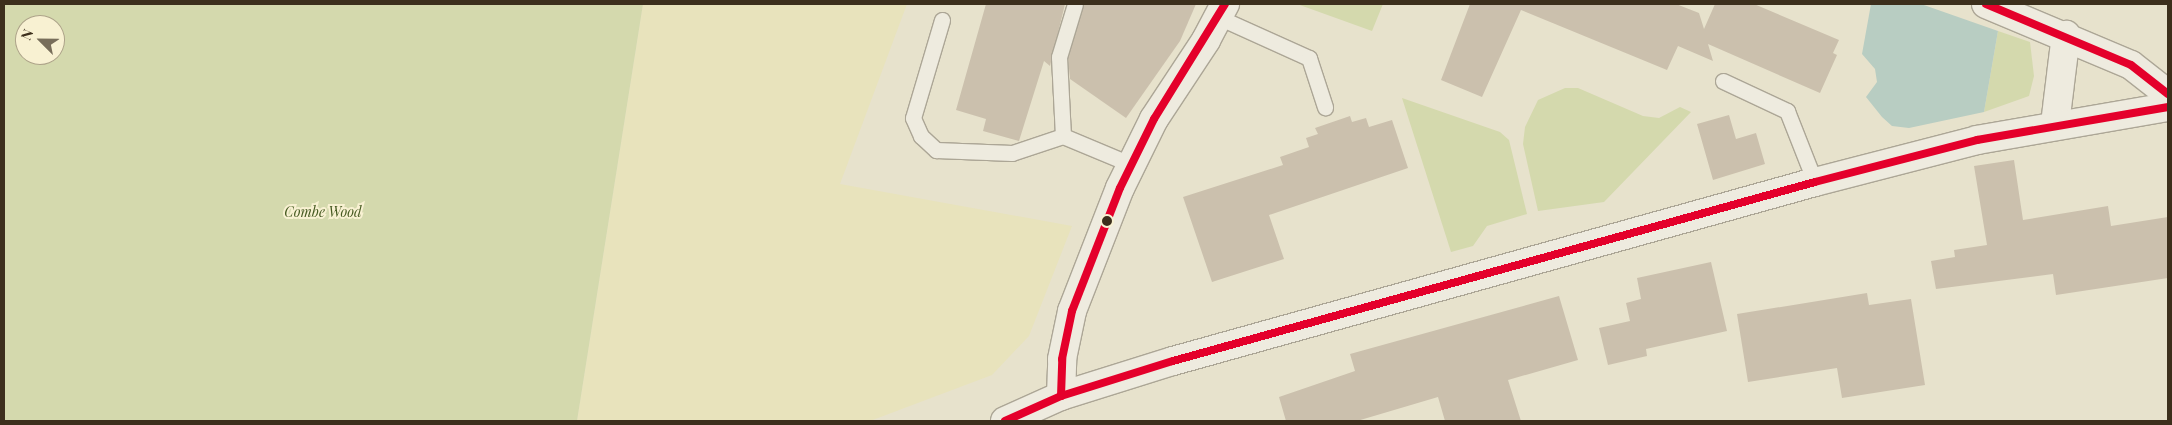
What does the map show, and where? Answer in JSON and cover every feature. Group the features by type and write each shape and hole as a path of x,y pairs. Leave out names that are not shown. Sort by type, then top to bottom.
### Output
{"main road":[{"path":"1986,4 2036,12 2066,35 2131,65 2168,94"},
{"path":"1061,396 1062,360 1072,311 1130,164 1222,10"},
{"path":"2054,124 2066,35"},
{"path":"1005,421 1061,396 1386,299 1815,182 2054,124 2168,107"}],"lane":[{"path":"1063,136 1059,57 1076,4"},
{"path":"1222,10 1309,58 1325,107"},
{"path":"942,20 913,118 921,136 936,150 966,154 1012,153 1063,136 1130,164"},
{"path":"1723,81 1787,111 1815,182"}],"shaded area":[{"path":"643,4 907,4 840,184 1072,226 1029,336 992,375 870,421 577,421"},
{"path":"1871,4 1921,4 1998,31 1984,112 1909,128 1892,126 1882,117 1866,97 1877,82 1875,69 1862,54"}],"green space":[{"name":"Combe Wood","path":"4,4 643,4 577,421 4,421"},
{"path":"1297,4 1383,4 1372,31"},
{"path":"1998,31 2030,42 2034,76 2029,96 1984,112"},
{"path":"1565,88 1578,88 1643,116 1659,118 1680,107 1691,112 1604,202 1538,211 1523,144 1525,127 1538,100"},
{"path":"1402,98 1500,132 1509,140 1527,214 1487,226 1473,246 1451,252"}],"building":[{"path":"986,4 1065,4 1050,66 1044,61 1019,141 983,131 986,119 956,110"},
{"path":"1084,4 1196,4 1180,41 1126,118 1070,79 1068,58"},
{"path":"1470,4 1676,4 1699,13 1704,29 1715,4 1754,4 1839,40 1833,53 1837,55 1820,93 1708,44 1713,61 1678,46 1667,70 1521,10 1482,97 1441,80"},
{"path":"1729,115 1736,139 1756,133 1765,164 1713,180 1697,124"},
{"path":"1350,116 1352,122 1366,118 1369,127 1392,120 1408,168 1269,215 1284,259 1212,282 1183,197 1283,165 1280,157 1309,147 1306,138 1318,134 1315,128"},
{"path":"2014,160 2023,220 2108,206 2111,226 2168,217 2168,278 2056,295 2053,274 1936,289 1931,261 1955,257 1954,250 1987,245 1974,166"},
{"path":"1711,262 1727,331 1646,349 1647,356 1608,365 1599,328 1630,321 1626,303 1641,299 1637,278"},
{"path":"1867,293 1869,305 1911,299 1925,385 1842,398 1837,368 1748,382 1737,314"},
{"path":"1559,296 1578,360 1508,380 1521,421 1445,421 1438,397 1357,421 1286,421 1279,397 1355,371 1350,354"}],"transit line":[{"path":"1061,396 1062,359 1072,311 1120,188 1154,119 1225,4"},
{"path":"1986,4 2131,65 2168,94"},
{"path":"1005,421 1061,396 1173,361 1815,182 1977,140 2168,107"}]}
